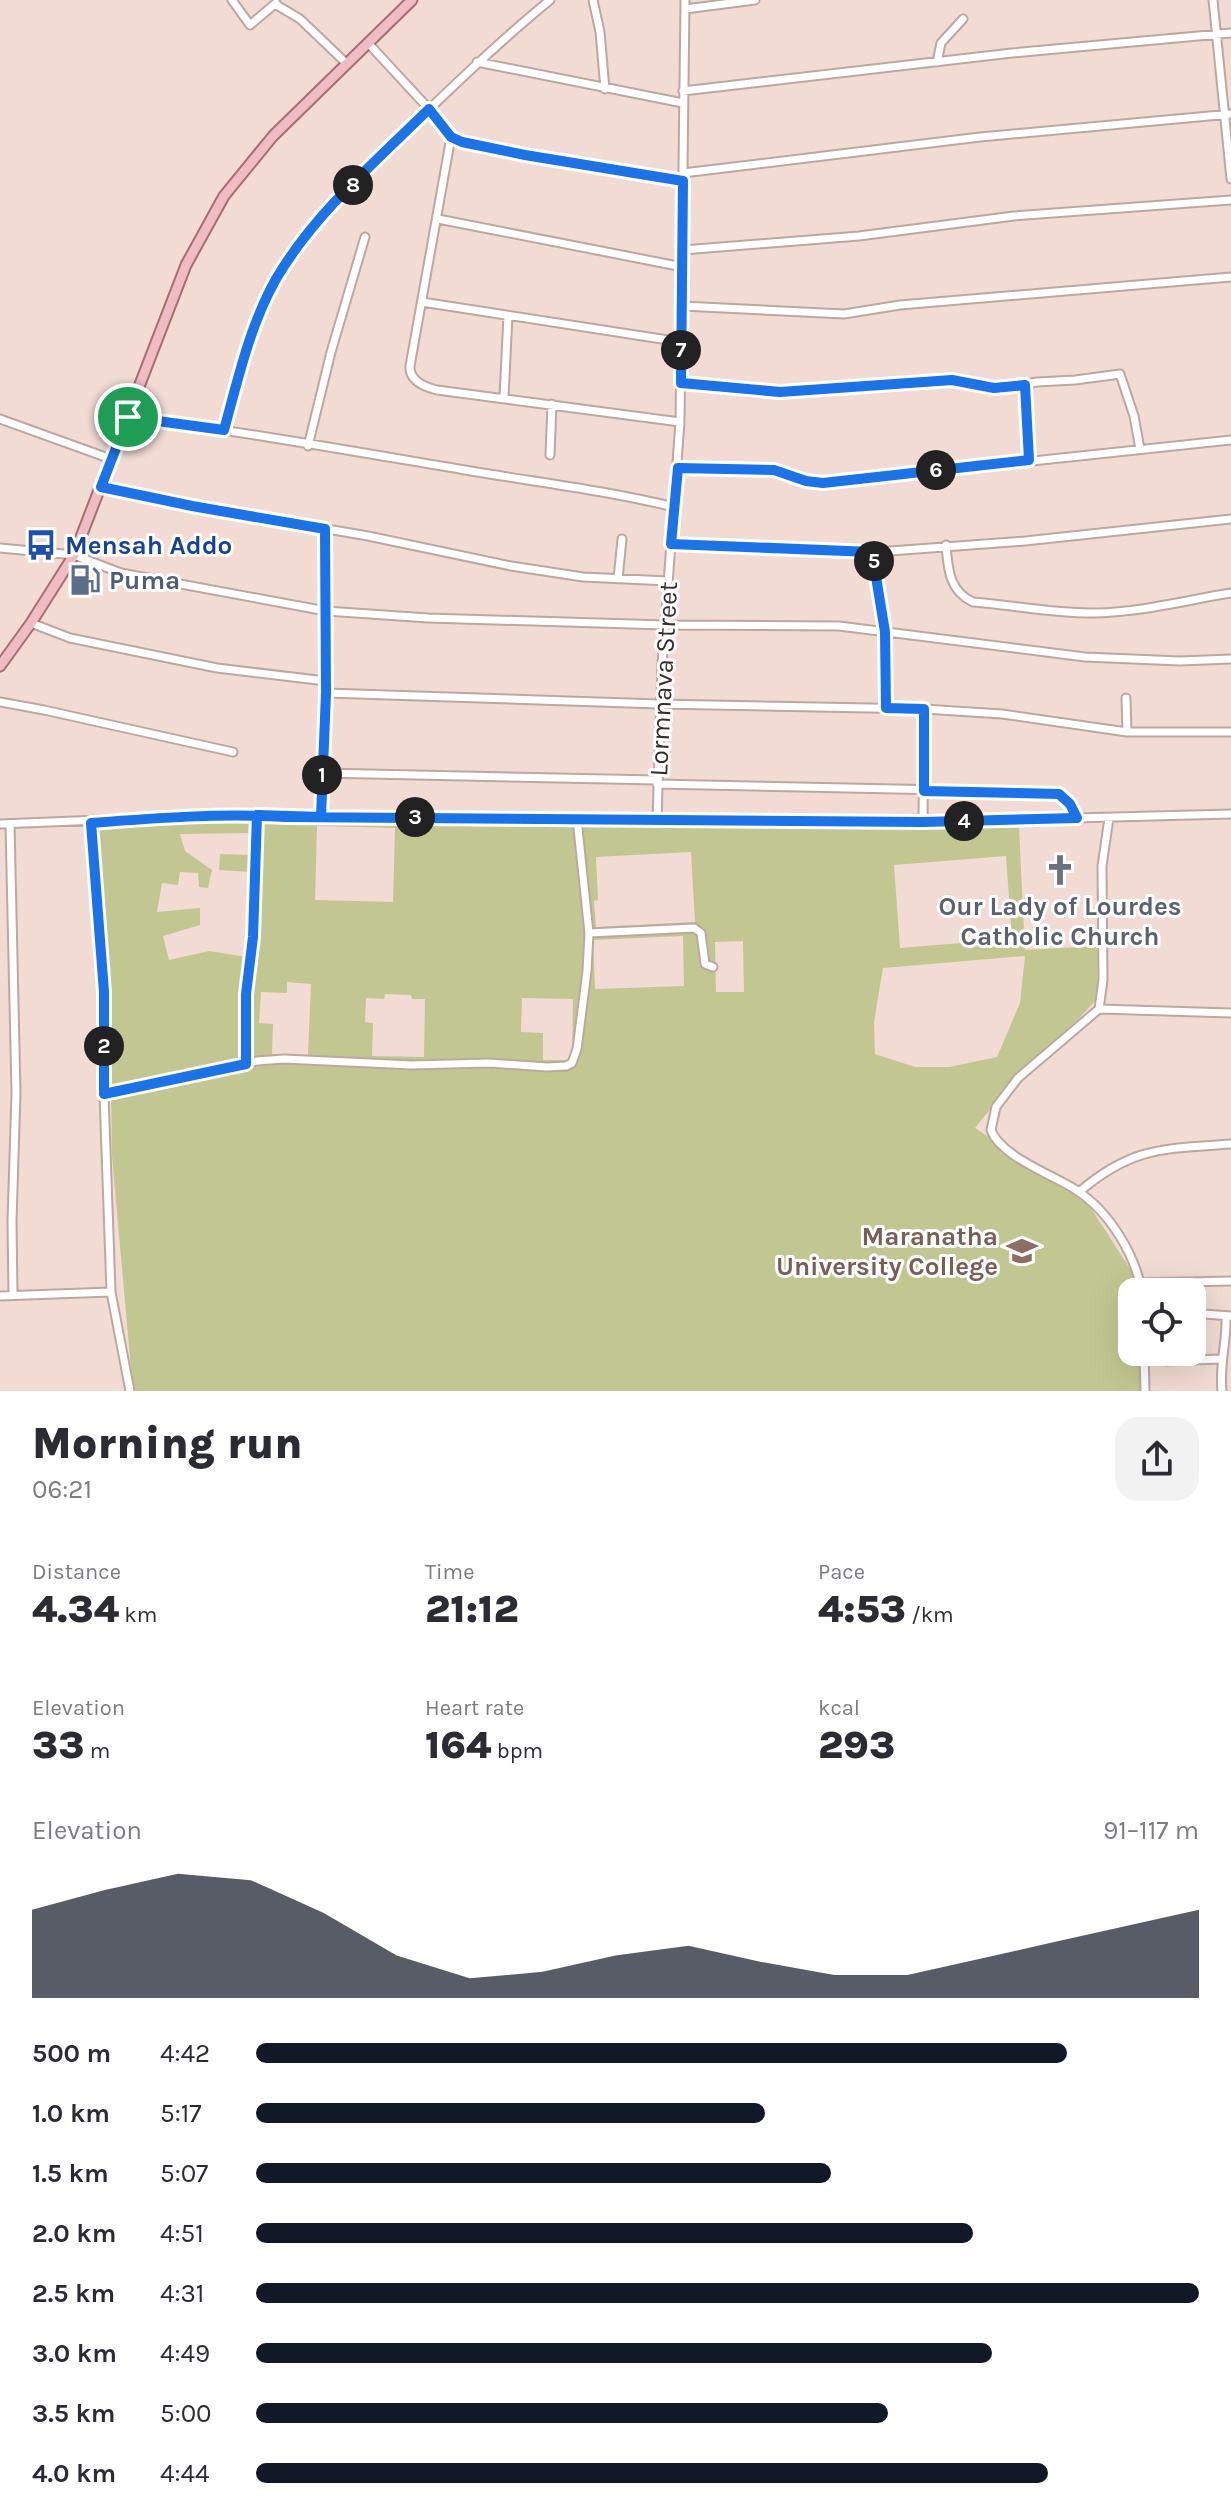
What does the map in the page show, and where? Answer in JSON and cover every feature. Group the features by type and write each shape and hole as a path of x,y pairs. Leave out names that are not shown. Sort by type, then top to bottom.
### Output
{"main road":[{"path":"0,666 74,555 186,265 224,196 257,153 412,0"}],"street":[{"path":"232,0 250,25 277,2 300,19 346,63"},
{"path":"224,430 253,330 277,278 326,214 429,109 477,62 550,0"},
{"path":"593,0 600,32 605,89"},
{"path":"685,4 755,0"},
{"path":"1213,0 1228,114 1231,179"},
{"name":"Lormnava Street","path":"657,820 659,704 680,422 685,4"},
{"path":"937,62 941,43 963,19"},
{"path":"683,91 1231,33"},
{"path":"368,43 451,137 525,155 683,177 980,137 1228,114"},
{"path":"477,62 683,103"},
{"path":"451,137 410,366 413,379 437,390 680,422"},
{"path":"683,250 859,236 1029,214 1231,200"},
{"path":"438,219 683,267"},
{"path":"308,446 331,352 365,237"},
{"path":"682,306 844,314 900,305 1231,277"},
{"path":"422,302 681,342"},
{"path":"504,397 508,316"},
{"path":"681,383 780,392 952,380 994,388 1120,374 1134,416 1140,449"},
{"path":"1025,385 1029,460"},
{"path":"550,455 552,404"},
{"path":"128,417 598,490 674,507"},
{"path":"0,419 111,459"},
{"path":"678,468 774,470 806,481 823,483 1231,440"},
{"path":"101,487 511,566 583,577 668,581"},
{"path":"671,544 872,552 1025,541 1231,519"},
{"path":"321,817 326,693 325,529"},
{"path":"618,579 622,539"},
{"path":"946,545 948,574 952,583 966,599 973,602 1048,612 1096,613 1231,593"},
{"path":"0,548 74,555 121,573 326,611 428,618 665,625 839,626 1085,657 1180,661 1231,659"},
{"path":"872,552 885,632 886,708"},
{"path":"31,623 70,638 217,668 326,681"},
{"path":"326,693 924,709 1002,714 1127,732 1231,732"},
{"path":"1126,698 1127,732"},
{"path":"0,702 233,752"},
{"path":"923,822 924,709"},
{"path":"322,773 1059,794 1070,804 1077,818"},
{"path":"0,824 257,815 923,822 1231,814"},
{"path":"246,1064 246,994 253,937 257,815"},
{"path":"1109,818 1102,866 1103,980 1099,1009 1018,1078 996,1107 991,1123 993,1138 998,1144 1079,1192 1096,1206 1117,1234 1137,1267 1140,1278"},
{"path":"104,1094 284,1059 547,1067 572,1063 577,1049 589,933 577,819"},
{"path":"91,823 104,992 111,1292 130,1391"},
{"path":"10,824 16,1093 13,1295"},
{"path":"589,933 694,928 701,933 705,964 713,967"},
{"path":"1099,1009 1231,1013"},
{"path":"1079,1192 1117,1164 1137,1155 1231,1144"},
{"path":"0,1221 12,1221"},
{"path":"1206,1282 1231,1281"},
{"path":"0,1296 111,1292"},
{"path":"1206,1314 1228,1316 1227,1340 1220,1359 1222,1391"},
{"path":"1206,1360 1220,1359"},
{"path":"1144,1366 1145,1391"}],"green space":[{"path":"250,819 381,825 1019,828 1025,950 1098,946 1097,999 1056,1043 1019,1074 975,1128 1087,1202 1136,1278 1118,1278 1118,1366 1140,1366 1141,1391 136,1391 132,1380 112,1156 110,1023 98,824","holes":["317,826 395,828 393,902 315,900","252,833 251,855 220,854 219,870 251,872 247,957 209,951 169,960 163,936 200,925 200,908 157,912 162,883 178,885 180,872 198,873 199,887 208,888 212,870 185,851 180,834","691,852 695,922 596,927 596,857","1006,856 1012,939 900,948 894,865","683,936 684,986 595,989 593,940","743,941 744,992 716,992 715,942","1025,956 1020,1003 997,1057 949,1067 915,1067 875,1054 874,1022 883,968","287,982 311,984 308,1055 272,1054 273,1024 259,1023 261,992 287,993","385,994 425,999 424,1057 372,1056 373,1023 365,1022 366,998 384,999","522,998 573,999 572,1060 543,1060 543,1033 521,1032"]}],"place":[{"name":"Mensah Addo","path":"41,545"},
{"name":"Puma","path":"85,580"},
{"name":"Our Lady of Lourdes Catholic Church","path":"1060,870"},
{"name":"Maranatha University College","path":"1022,1251"}],"route":[{"path":"128,417 101,487 325,529 326,693 321,817 257,815 253,937 246,994 246,1064 104,1094 104,992 91,823 222,815 257,815 286,817 861,822 1077,818 1070,804 1059,794 924,791 924,709 886,708 885,632 872,552 671,544 678,468 774,470 806,481 823,483 1029,460 1025,385 994,388 952,380 780,392 681,383 683,181 462,142 451,137 429,109 326,214 277,278 253,330 224,430 128,417"}]}
